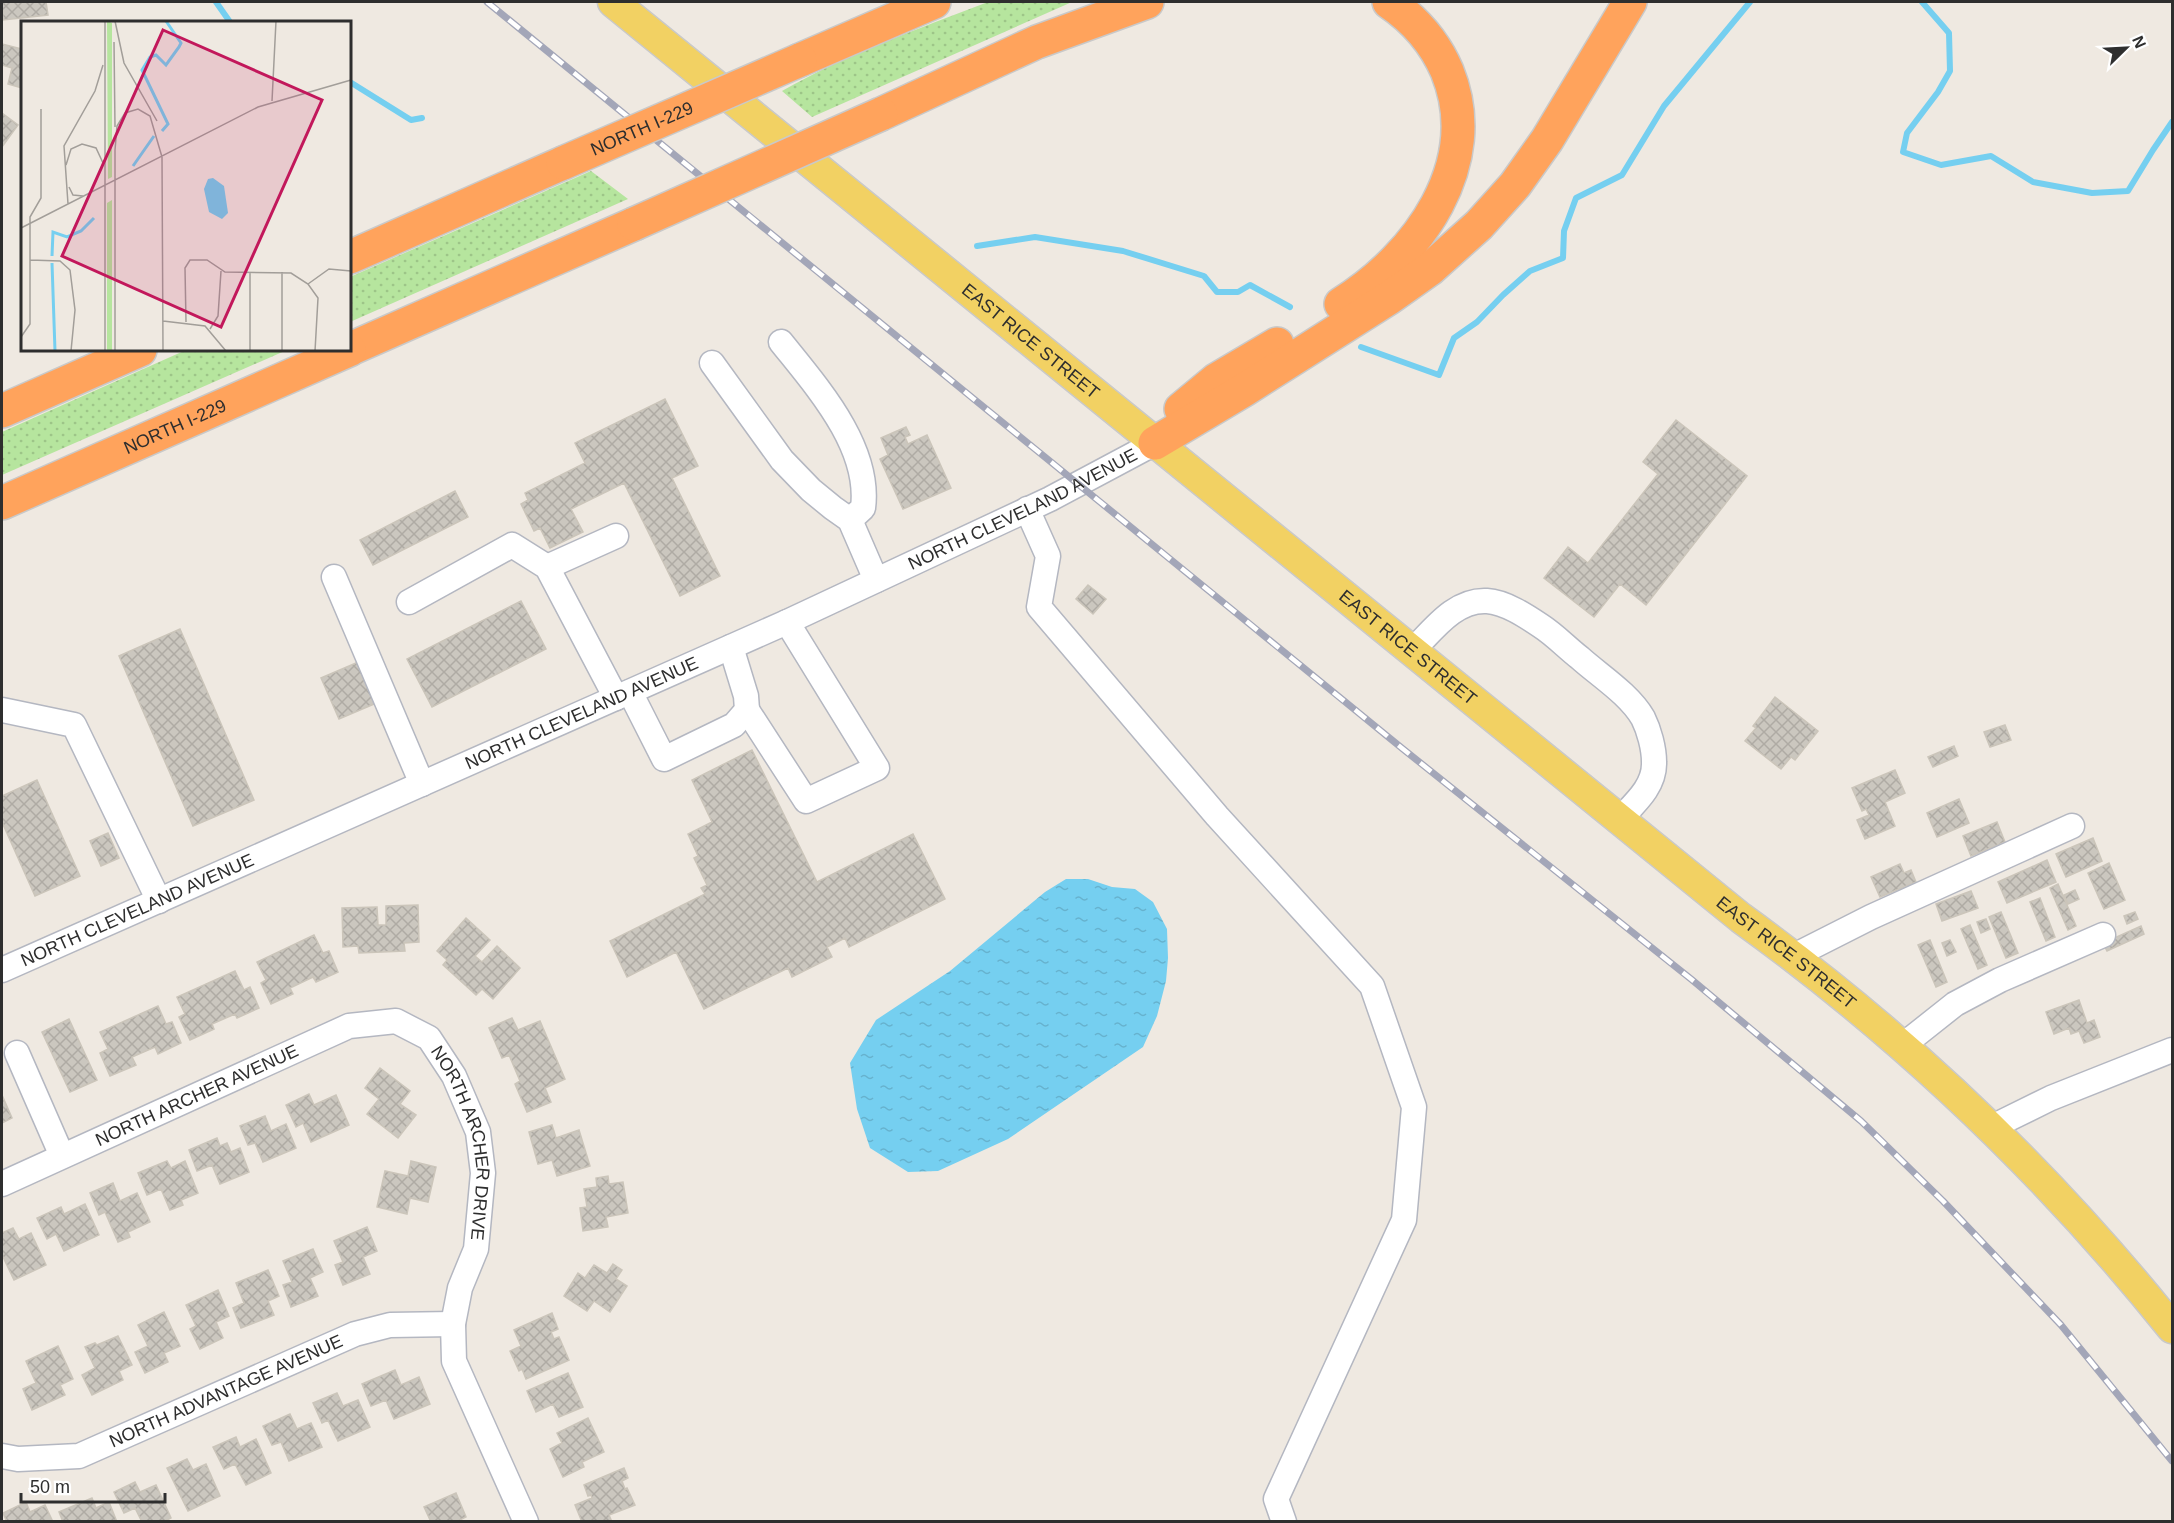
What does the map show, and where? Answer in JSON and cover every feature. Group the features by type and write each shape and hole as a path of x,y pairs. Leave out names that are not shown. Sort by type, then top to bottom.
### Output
{"highway":[{"path":"814,55 886,2"},
{"name":"NORTH I-229","path":"351,257 934,2"},
{"path":"1037,42 1127,2"},
{"path":"1037,42 1147,2"},
{"path":"1155,443 1179,411 1208,387 1353,296 1383,273 1411,245 1439,203 1457,150 1457,104 1442,60 1427,37 1401,10 1389,2"},
{"path":"1155,443 1244,390 1389,298 1430,269 1479,225 1515,186 1547,140 1630,2"},
{"name":"NORTH I-229","path":"351,349 881,114 1037,42"},
{"path":"2,411 138,351"},
{"name":"NORTH I-229","path":"2,503 347,351"}],"main road":[{"name":"EAST RICE STREET","path":"613,2 1741,918 1794,956 1902,1046 1992,1127 2069,1207 2172,1328"}],"street":[{"path":"781,342 841,423 862,468 865,494 863,508 849,520"},
{"path":"712,363 782,460 811,490 849,520 876,580"},
{"name":"NORTH CLEVELAND AVENUE","path":"2,970 787,622 1027,509 1155,443"},
{"path":"1027,509 1048,556 1039,607 1217,816 1372,986 1414,1107 1404,1220 1276,1499 1284,1521"},
{"path":"547,567 616,536"},
{"path":"409,602 512,545 547,567 664,759 734,725 747,710"},
{"path":"334,577 423,784"},
{"path":"1413,650 1452,611 1487,601 1507,606 1542,626 1628,700 1643,717 1650,736 1655,763 1652,778 1642,796 1620,819"},
{"path":"731,647 746,696 747,710 806,801 877,768 787,622"},
{"path":"2,710 74,725 159,901"},
{"path":"1794,956 1871,917 2072,826"},
{"path":"1902,1046 1955,1004 1991,984 2103,935"},
{"name":"NORTH ARCHER AVENUE","path":"2,1184 349,1026 396,1021"},
{"name":"NORTH ARCHER DRIVE","path":"396,1021 429,1038 454,1076 478,1132 483,1173 476,1249 460,1288 453,1324 454,1361 526,1521"},
{"path":"1992,1127 2051,1098 2172,1050"},
{"path":"17,1053 62,1156"},
{"name":"NORTH ADVANTAGE AVENUE","path":"2,1456 18,1459 79,1456 355,1334 390,1325 453,1324"}],"green space":[{"path":"988,2 1072,2 812,117 782,91 857,54"},
{"path":"591,171 628,199 351,322 351,277"},
{"path":"184,351 285,351 2,475 2,432"}],"water":[{"path":"1066,879 1088,879 1112,887 1135,889 1153,902 1167,929 1166,981 1157,1016 1143,1047 1008,1139 938,1171 908,1172 870,1148 857,1109 850,1063 876,1020 950,971 1045,892"}],"building":[{"path":"2,2 46,2 48,15 3,20"},
{"path":"2,44 21,49 21,88 8,84 12,68 2,65"},
{"path":"2,113 18,125 2,147"},
{"path":"665,399 698,466 672,478 720,576 680,596 624,483 571,509 583,532 550,548 540,528 534,531 521,504 528,500 525,493 585,463 575,443"},
{"path":"1676,420 1747,476 1646,605 1620,584 1594,617 1544,578 1568,547 1588,563 1658,474 1643,462"},
{"path":"906,427 910,435 905,437 908,444 927,435 951,488 903,509 880,459 888,455 881,438"},
{"path":"455,491 468,517 373,565 360,540"},
{"path":"1088,585 1106,599 1093,614 1076,599"},
{"path":"521,601 546,649 432,707 407,659"},
{"path":"180,629 254,800 193,826 119,656"},
{"path":"363,660 381,701 339,719 321,678"},
{"path":"1775,697 1818,731 1795,760 1791,757 1781,769 1745,741 1756,728 1753,726"},
{"path":"2005,725 2011,740 1990,747 1984,732"},
{"path":"1954,746 1958,756 1933,767 1928,757"},
{"path":"752,750 817,882 913,834 945,899 849,947 845,938 827,947 832,957 792,977 788,968 704,1009 676,952 627,977 610,941 705,894 701,888 707,885 694,858 698,856 688,834 712,822 692,780"},
{"path":"1895,770 1905,793 1885,802 1895,826 1865,839 1857,820 1869,815 1866,809 1862,811 1852,788"},
{"path":"37,780 80,876 35,896 2,822 2,796"},
{"path":"1959,799 1969,823 1937,837 1927,813"},
{"path":"1997,822 2005,842 1971,856 1963,836"},
{"path":"108,833 119,858 101,866 90,841"},
{"path":"2093,838 2102,861 2066,877 2056,854"},
{"path":"2047,860 2056,882 2007,903 1998,882"},
{"path":"2109,863 2125,900 2104,909 2088,873"},
{"path":"1900,864 1904,873 1911,870 1916,882 1880,897 1871,877"},
{"path":"2058,884 2076,926 2068,930 2050,888"},
{"path":"2075,890 2079,899 2068,904 2064,895"},
{"path":"1971,891 1978,908 1942,921 1936,904"},
{"path":"2040,898 2055,937 2046,941 2030,902"},
{"path":"418,905 419,942 404,943 405,951 359,953 358,946 343,947 342,908 377,907 378,925 386,925 386,906"},
{"path":"2001,912 2018,953 2006,958 1989,917"},
{"path":"2135,912 2138,919 2127,924 2124,916"},
{"path":"466,918 490,940 475,956 482,962 497,946 520,968 493,999 482,989 476,995 443,965 447,960 437,951"},
{"path":"1986,919 1990,929 1981,933 1977,922"},
{"path":"1970,925 1987,965 1978,969 1961,929"},
{"path":"2141,926 2144,934 2107,951 2103,943"},
{"path":"314,935 323,953 329,951 338,972 316,982 313,977 290,988 293,994 271,1004 261,983 266,980 257,962"},
{"path":"1930,940 1947,982 1936,987 1918,945"},
{"path":"1950,940 1956,952 1947,956 1942,943"},
{"path":"235,971 244,990 250,987 259,1008 237,1018 235,1014 212,1024 214,1029 190,1040 179,1017 185,1014 177,997"},
{"path":"2079,1000 2087,1023 2094,1020 2100,1037 2084,1043 2079,1031 2071,1034 2069,1028 2054,1034 2046,1012"},
{"path":"158,1006 166,1024 172,1022 181,1043 158,1054 155,1047 132,1057 136,1065 110,1076 100,1053 108,1049 100,1032"},
{"path":"512,1018 518,1030 540,1021 565,1079 545,1088 551,1102 527,1112 515,1084 520,1081 509,1055 502,1058 489,1028"},
{"path":"69,1019 97,1080 70,1092 42,1032"},
{"path":"380,1068 410,1091 400,1104 416,1115 398,1138 367,1114 379,1099 365,1088"},
{"path":"309,1094 314,1105 336,1095 349,1125 311,1142 303,1123 296,1127 286,1105"},
{"path":"2,1095 12,1118 2,1123"},
{"path":"265,1116 271,1131 286,1124 296,1148 263,1162 255,1143 248,1145 240,1126"},
{"path":"552,1125 556,1138 579,1130 590,1166 557,1176 552,1160 538,1164 529,1132"},
{"path":"217,1138 220,1146 227,1143 231,1152 240,1148 249,1172 220,1184 212,1165 197,1171 189,1150"},
{"path":"167,1161 171,1168 185,1161 198,1193 181,1200 183,1205 170,1210 161,1189 147,1195 138,1173"},
{"path":"411,1161 436,1167 428,1202 410,1198 407,1214 377,1207 385,1171 408,1176"},
{"path":"608,1176 609,1184 623,1182 628,1213 606,1217 608,1227 583,1231 580,1208 587,1207 584,1189 597,1187 596,1178"},
{"path":"113,1183 120,1201 137,1193 150,1222 128,1232 130,1237 118,1242 105,1212 99,1215 90,1193"},
{"path":"85,1204 99,1235 64,1251 56,1234 47,1239 37,1218 61,1207 64,1214"},
{"path":"367,1227 377,1251 363,1257 370,1274 343,1285 335,1265 343,1262 334,1241"},
{"path":"13,1228 19,1239 31,1233 46,1265 14,1280 2,1258 2,1233"},
{"path":"313,1249 323,1272 310,1278 318,1296 291,1307 283,1285 292,1282 283,1261"},
{"path":"613,1264 622,1270 616,1279 627,1286 610,1312 594,1301 587,1311 564,1296 578,1273 585,1278 594,1265 607,1273"},
{"path":"268,1270 279,1296 268,1301 274,1315 241,1328 233,1308 244,1303 236,1283"},
{"path":"218,1290 229,1316 216,1322 223,1338 200,1349 190,1329 196,1326 186,1305"},
{"path":"164,1312 180,1346 164,1353 168,1362 145,1373 135,1352 148,1346 138,1325"},
{"path":"552,1313 558,1329 551,1332 554,1339 559,1337 569,1360 526,1379 522,1369 519,1371 510,1351 521,1346 514,1330"},
{"path":"118,1336 132,1365 119,1371 123,1380 92,1395 82,1375 95,1368 85,1347 95,1343 97,1345"},
{"path":"58,1346 73,1379 60,1385 65,1395 32,1410 23,1389 36,1383 26,1361"},
{"path":"395,1370 401,1385 419,1377 430,1404 394,1419 386,1400 371,1406 362,1384"},
{"path":"568,1373 583,1407 559,1417 553,1404 536,1412 527,1391"},
{"path":"337,1393 343,1406 358,1400 370,1427 338,1441 328,1420 322,1423 313,1403"},
{"path":"290,1414 297,1429 311,1423 322,1447 289,1461 281,1442 272,1445 263,1426"},
{"path":"588,1418 604,1452 582,1462 584,1467 563,1477 550,1449 562,1443 557,1433"},
{"path":"236,1437 240,1447 256,1439 271,1473 246,1485 235,1464 224,1469 213,1447"},
{"path":"187,1459 193,1470 206,1464 220,1496 188,1511 167,1468"},
{"path":"624,1468 628,1478 622,1481 635,1505 609,1515 612,1522 582,1522 575,1505 592,1498 591,1495 588,1496 584,1485"},
{"path":"135,1482 140,1492 156,1485 171,1518 163,1522 142,1522 135,1508 124,1513 114,1492"},
{"path":"456,1493 466,1517 456,1522 431,1522 424,1507"},
{"path":"92,1498 96,1508 109,1502 117,1522 63,1522 59,1512"},
{"path":"26,1502 30,1512 45,1505 53,1522 7,1522 3,1513"}],"waterway":[{"path":"216,2 229,21"},
{"path":"1361,347 1439,375 1454,338 1477,322 1530,271 1563,258 1564,231 1576,198 1622,175 1664,106 1750,2"},
{"path":"1922,2 1949,33 1950,71 1938,92 1907,133 1903,152 1941,165 1991,156 2033,182 2092,193 2128,191 2172,122"},
{"path":"351,83 411,120 422,118"},
{"path":"977,246 1035,237 1123,251 1204,276 1217,292 1238,292 1250,285 1290,307"}],"railway":[{"path":"487,2 1403,749 1691,979 1861,1121 1943,1201 2061,1325 2172,1461"}]}
